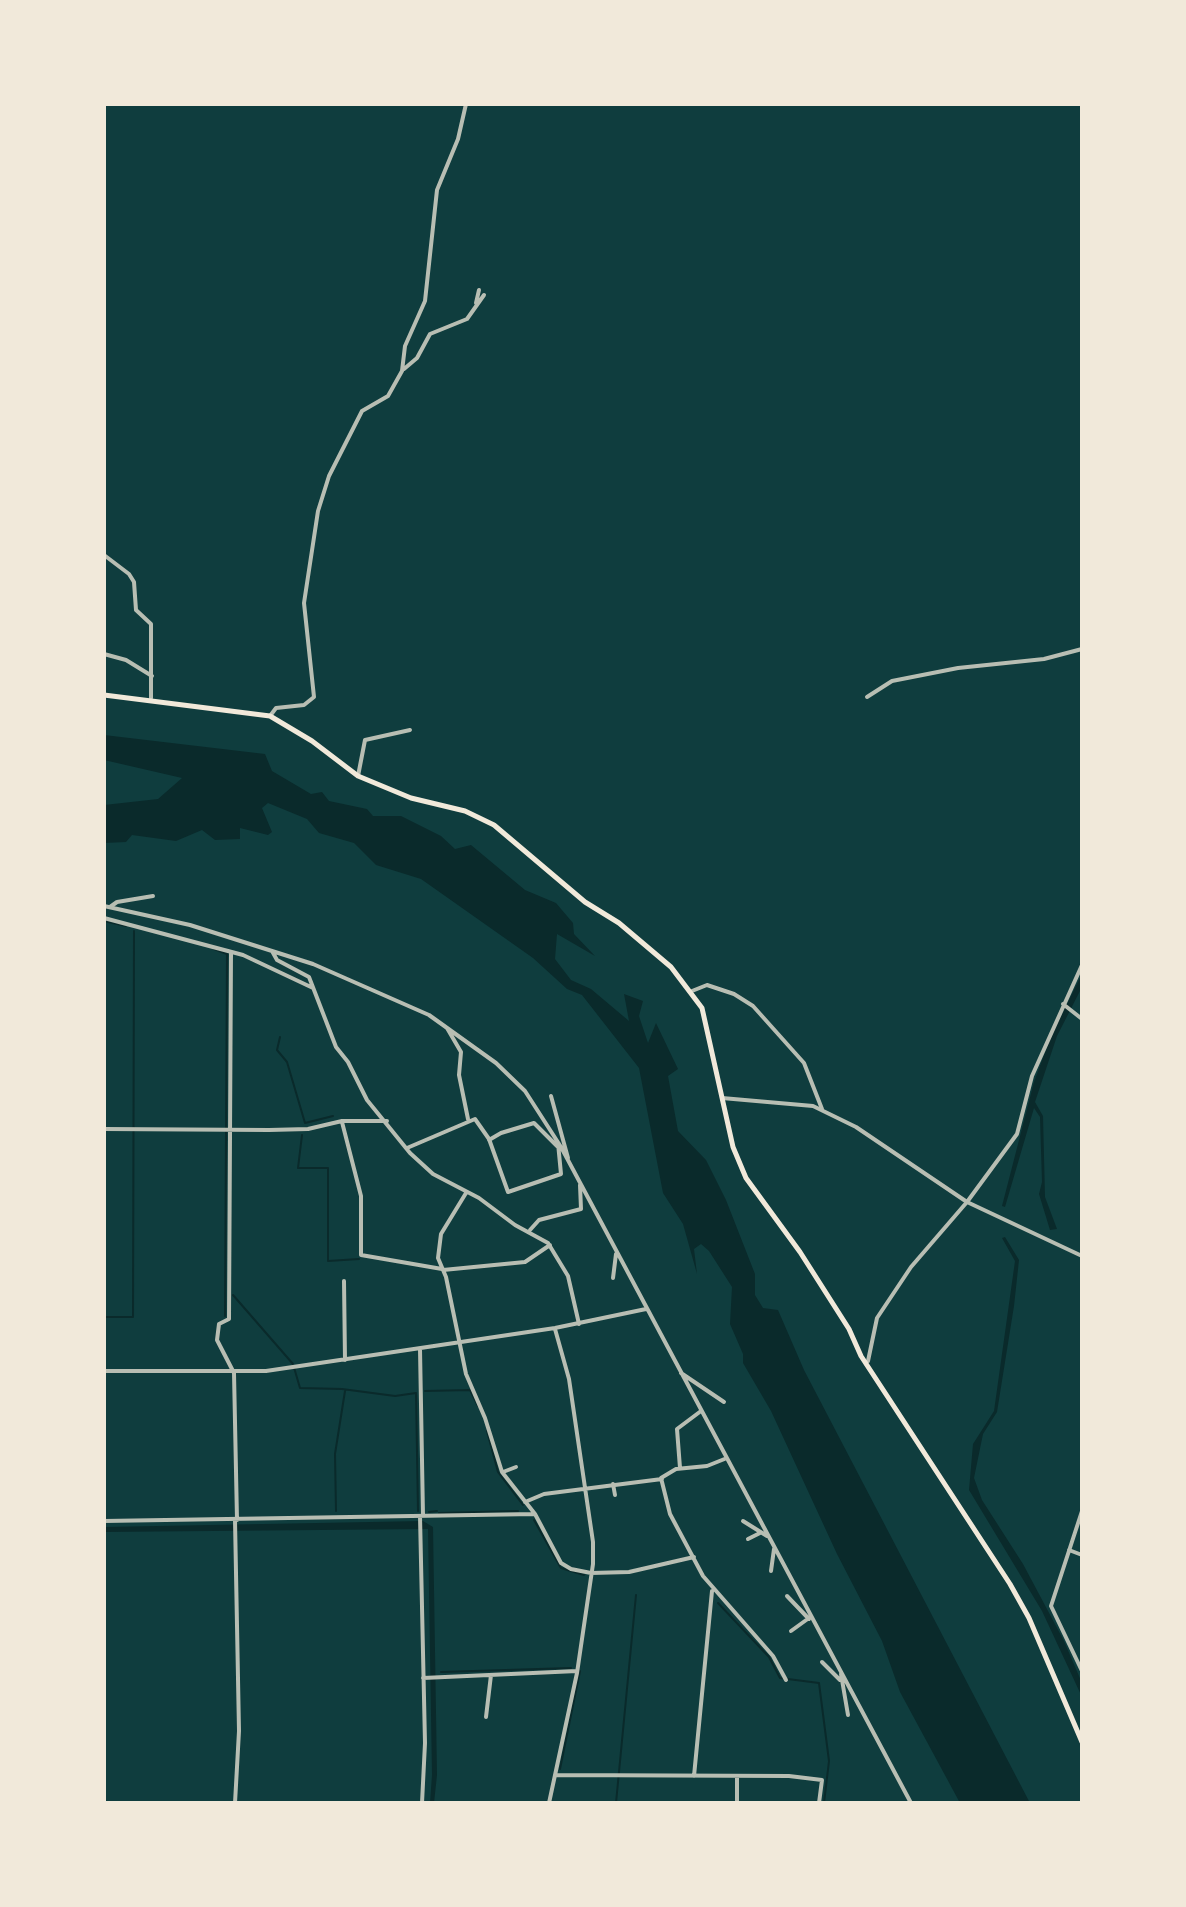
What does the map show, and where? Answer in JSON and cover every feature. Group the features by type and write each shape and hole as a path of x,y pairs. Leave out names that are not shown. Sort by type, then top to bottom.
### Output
{"main road":[{"path":"104,695 151,698 270,716 312,741 358,776 411,798 465,811 494,825 585,902 619,923 671,967 692,991 708,1029 733,1147 746,1178 800,1252 1017,1595 1082,1742"}],"street":[{"path":"402,371 405,346 425,301 437,190 462,127 466,104"},
{"path":"270,716 276,708 304,705 314,697 304,603 318,511 339,453 362,411 388,396 402,371 417,358 430,334 467,319 479,290"},
{"path":"475,304 484,295"},
{"path":"104,555 129,574 134,582 136,610 151,624 151,698"},
{"path":"867,697 892,681 958,668 1044,659 1082,649"},
{"path":"104,654 126,660 152,676"},
{"path":"358,776 365,740 410,730"},
{"path":"107,906 153,896"},
{"path":"107,906 190,925 313,964 429,1015 496,1063 525,1091 580,1182 911,1803"},
{"path":"104,918 265,963 314,988"},
{"path":"272,951 277,960 309,977 336,1047 348,1062 367,1100 407,1148 433,1174 494,1207 515,1225 530,1230 550,1245 568,1276 579,1324"},
{"path":"231,952 229,1319 219,1324 217,1340 234,1373 239,1731 235,1803"},
{"path":"868,1361 877,1318 911,1267 967,1202 1017,1134 1032,1076 1082,965"},
{"path":"692,991 707,985 734,994 753,1006 804,1063 822,1109"},
{"path":"1063,1004 1082,1019"},
{"path":"447,1028 461,1052 459,1075 468,1119"},
{"path":"551,1096 568,1160"},
{"path":"722,1098 794,1103 822,1109 856,1127 967,1202 1082,1256"},
{"path":"407,1148 468,1119 475,1119 489,1140 508,1192 561,1174 557,1141"},
{"path":"104,1129 308,1129 342,1121 387,1121"},
{"path":"342,1121 361,1196 361,1255 442,1270 525,1262 550,1245"},
{"path":"489,1140 534,1123 558,1148"},
{"path":"530,1230 539,1220 581,1209 580,1182"},
{"path":"466,1193 441,1234 438,1258 461,1343 466,1374 485,1418 502,1472 535,1514 561,1563 591,1573 629,1572 694,1557"},
{"path":"613,1278 617,1252"},
{"path":"344,1281 345,1360"},
{"path":"104,1371 234,1373 461,1343 579,1324 646,1309"},
{"path":"549,1803 577,1671 593,1542 569,1379 555,1328"},
{"path":"420,1349 422,1803"},
{"path":"681,1373 724,1402"},
{"path":"680,1468 677,1429 701,1411"},
{"path":"525,1502 544,1494 662,1479 680,1468 707,1466 727,1458"},
{"path":"502,1472 516,1467"},
{"path":"662,1479 670,1514 713,1589 773,1656 786,1680"},
{"path":"613,1484 615,1495"},
{"path":"1082,1511 1051,1606 1082,1671"},
{"path":"104,1521 535,1514"},
{"path":"743,1521 747,1520 769,1537"},
{"path":"748,1539 761,1533"},
{"path":"771,1571 775,1547"},
{"path":"1069,1550 1082,1555"},
{"path":"694,1776 713,1589"},
{"path":"787,1596 810,1618"},
{"path":"791,1631 810,1618"},
{"path":"822,1662 849,1687"},
{"path":"423,1678 577,1671"},
{"path":"841,1671 848,1715"},
{"path":"512,1681 520,1674"},
{"path":"486,1717 491,1675"},
{"path":"555,1775 737,1776 822,1780 819,1803"},
{"path":"737,1776 737,1803"}],"water":[{"path":"104,735 265,754 272,771 311,794 322,792 329,801 367,809 373,816 401,816 441,836 455,849 471,845 525,890 556,903 573,923 574,934 595,956 557,934 555,959 571,980 591,989 629,1021 624,994 643,1001 639,1016 648,1043 656,1023 678,1069 668,1076 678,1131 706,1160 726,1200 755,1274 755,1295 763,1308 778,1310 804,1370 1030,1803 960,1803 900,1692 882,1641 837,1554 771,1411 743,1363 743,1354 730,1324 732,1287 701,1244 694,1249 697,1274 683,1224 663,1193 639,1068 582,995 567,989 533,958 421,879 376,865 354,843 319,833 307,819 268,803 262,808 272,832 268,835 240,828 240,839 215,840 202,830 176,841 132,835 126,842 104,843 104,805 158,799 182,778 104,760"},
{"path":"1082,974 1082,987 1057,1036 1035,1102 1043,1116 1045,1197 1057,1229 1050,1230 1039,1194 1042,1182 1040,1117 1034,1108 1005,1207 1002,1206 1034,1082 1051,1036"},
{"path":"1005,1237 1019,1260 1014,1306 997,1412 983,1434 974,1478 982,1500 1023,1564 1064,1641 1082,1683 1082,1697 1042,1611 969,1490 973,1444 994,1411 1015,1261 1002,1238"},
{"path":"423,1521 433,1527 437,1775 434,1803 430,1803 428,1529 104,1532 104,1527"}],"waterway":[{"path":"104,921 126,926"},
{"path":"104,1317 133,1317 134,931"},
{"path":"214,949 227,954 225,1316"},
{"path":"280,1037 277,1050 287,1062 305,1123 333,1116"},
{"path":"302,1135 298,1168 328,1168 328,1261 359,1259"},
{"path":"233,1295 293,1364 300,1388 342,1389 395,1396 416,1393 418,1511"},
{"path":"425,1391 470,1390 478,1406"},
{"path":"336,1511 335,1454 345,1391"},
{"path":"487,1431 498,1472 523,1505"},
{"path":"429,1512 437,1511"},
{"path":"439,1513 518,1511"},
{"path":"534,1520 561,1568 584,1575"},
{"path":"616,1803 636,1595"},
{"path":"718,1603 769,1657 780,1678 819,1683 829,1761 824,1803"},
{"path":"441,1672 571,1668"},
{"path":"560,1769 580,1671"}]}
